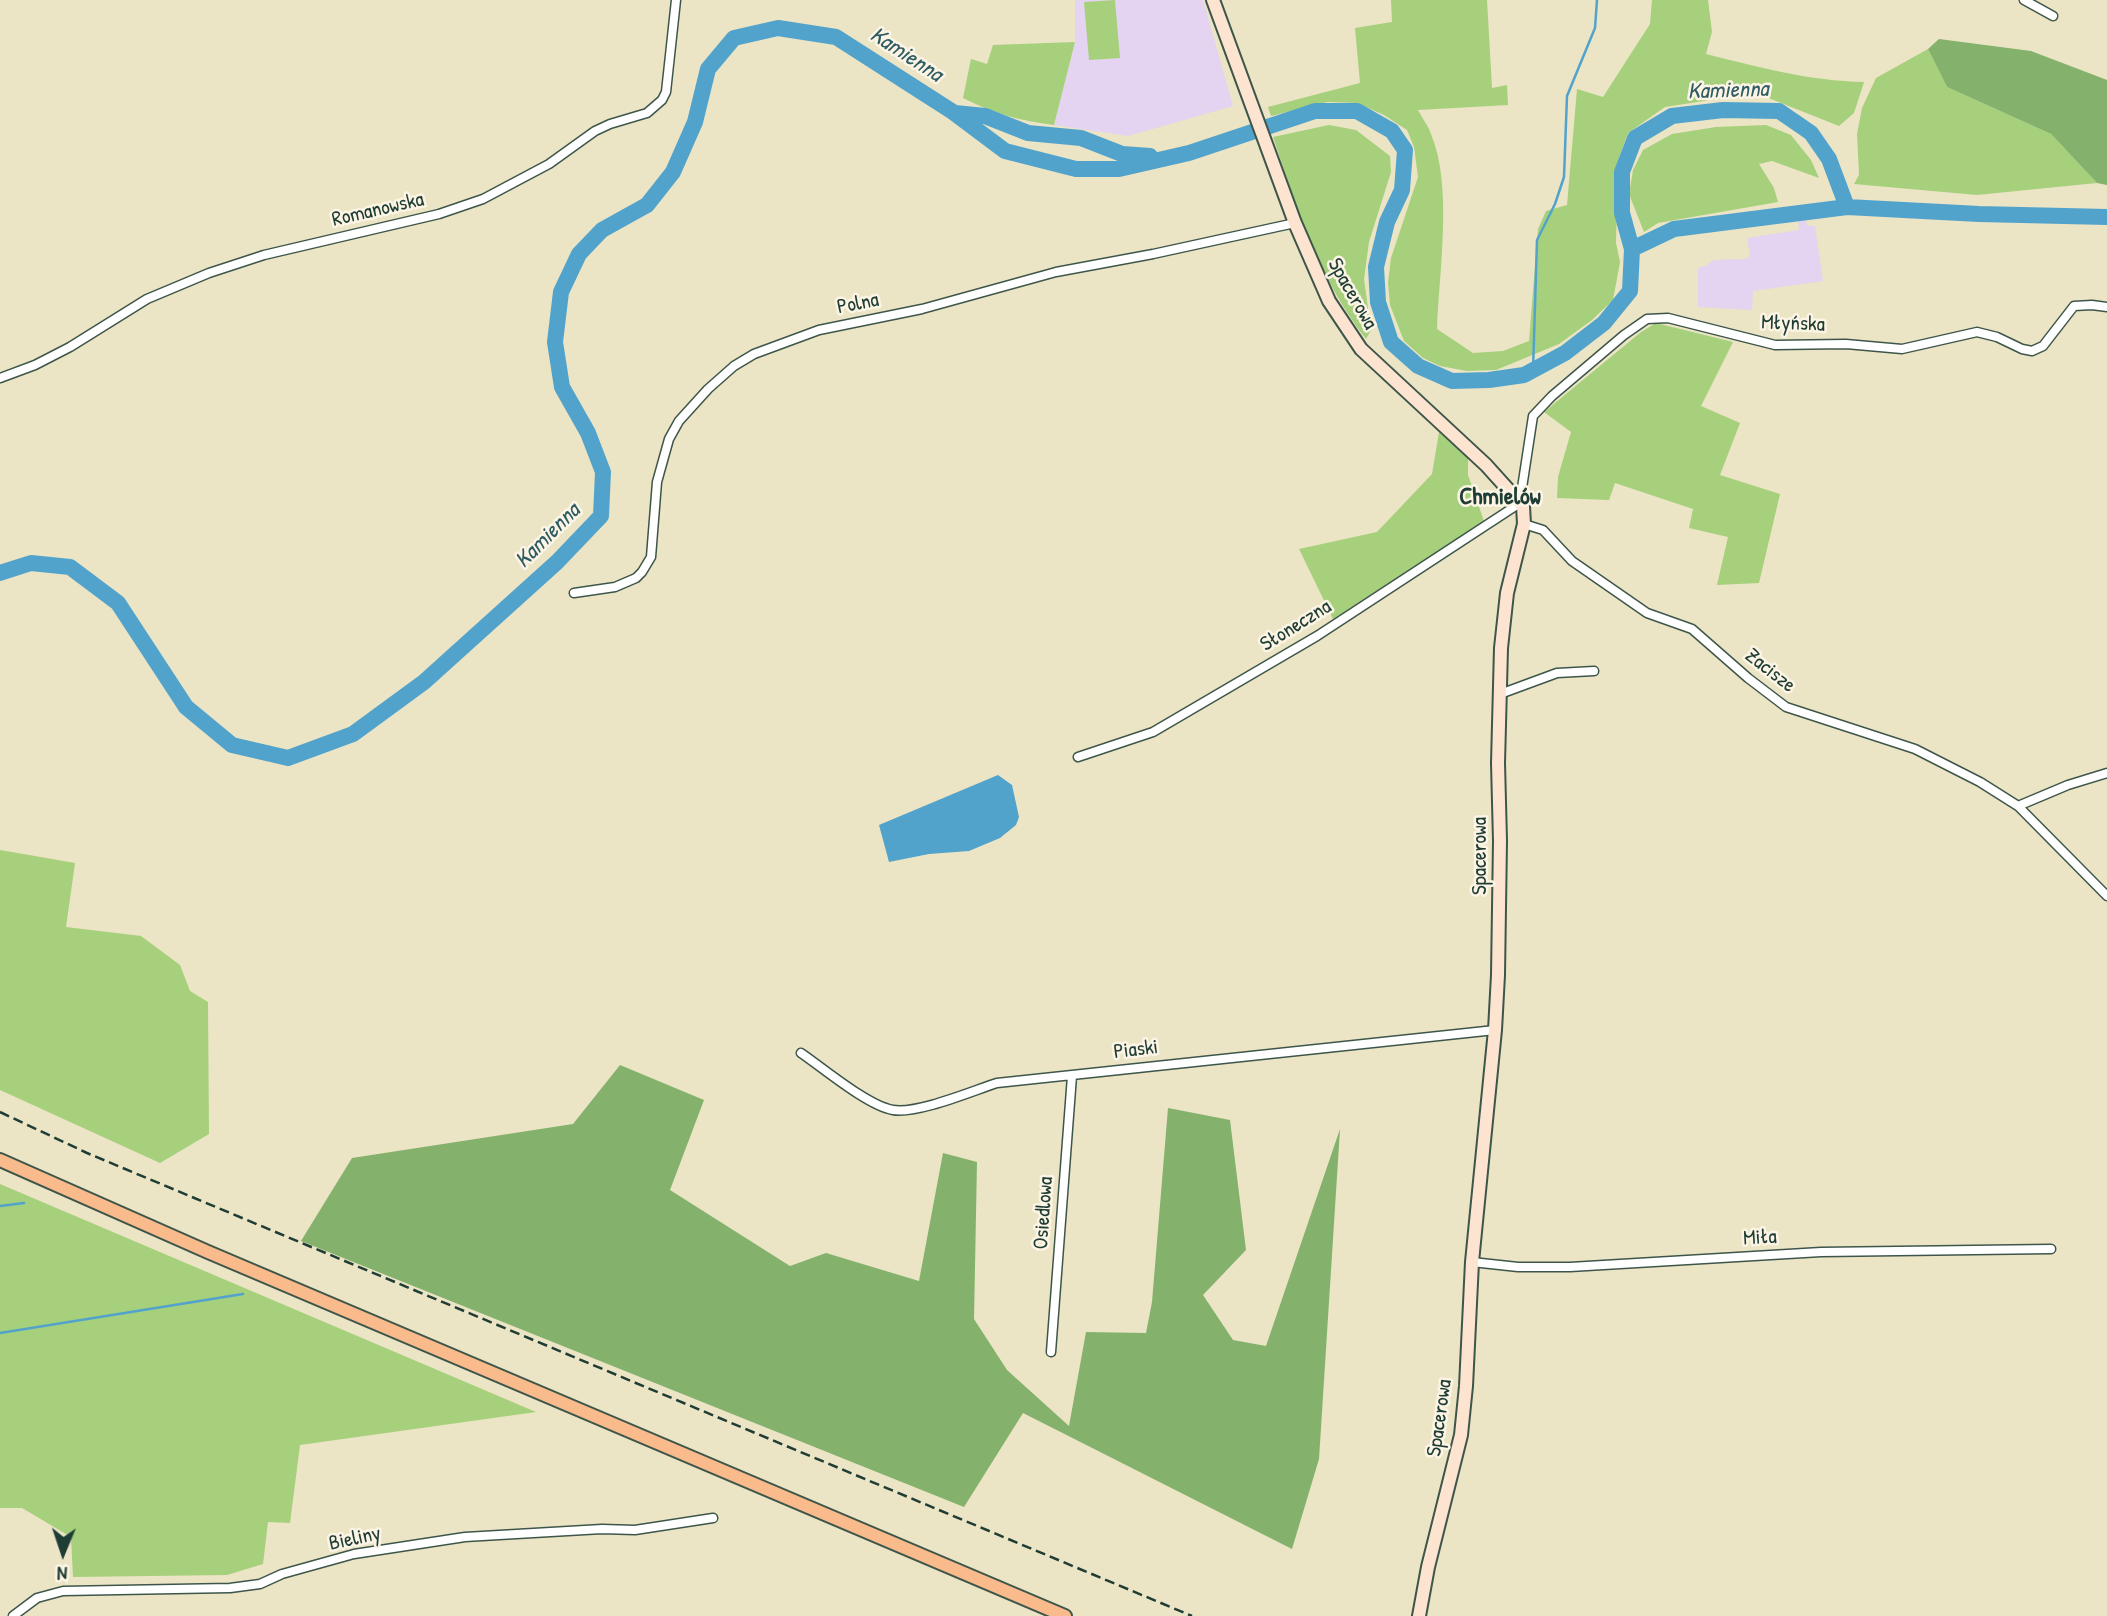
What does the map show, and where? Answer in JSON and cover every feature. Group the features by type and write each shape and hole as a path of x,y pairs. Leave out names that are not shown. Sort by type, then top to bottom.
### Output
{"main road":[{"path":"0,1160 208,1252 1065,1616"}],"street":[{"name":"Romanowska","path":"0,378 35,365 70,347 147,299 209,273 264,256 439,214 482,199 549,164 595,131 647,113 662,100 666,92 676,0"},
{"name":"Spacerowa","path":"1213,0 1294,223 1329,300 1361,349 1486,465 1520,501 1524,523 1507,593 1501,648 1498,763 1500,883 1495,1030 1472,1262 1461,1435 1428,1567 1419,1616"},
{"path":"2024,0 2053,16"},
{"name":"Polna","path":"574,593 615,587 636,578 642,572 650,556 657,482 669,439 679,421 708,389 734,366 754,354 819,330 922,309 1056,272 1294,223"},
{"name":"Młyńska","path":"1520,501 1533,416 1562,387 1647,319 1668,318 1775,345 1846,344 1902,349 1977,332 2032,351 2043,346 2074,306 2081,304 2107,307"},
{"name":"Słoneczna","path":"1078,757 1153,732 1317,636 1520,501"},
{"name":"Zacisze","path":"1524,523 1543,530 1572,561 1647,613 1692,629 1786,707 1923,752 2018,806 2107,896"},
{"path":"1500,694 1556,673 1594,671"},
{"path":"2018,806 2107,772"},
{"name":"Piaski","path":"801,1053 876,1104 891,1110 904,1111 997,1083 1495,1030"},
{"name":"Osiedlowa","path":"1051,1352 1072,1076"},
{"name":"Miła","path":"1472,1262 1518,1267 1570,1267 1853,1251 2051,1249"},
{"name":"Bieliny","path":"13,1616 37,1598 63,1591 230,1588 260,1584 282,1574 354,1555 465,1537 602,1529 635,1530 712,1518"}],"shaded area":[{"path":"1075,0 1203,0 1233,106 1128,136 1054,125 1075,42"},
{"path":"1806,220 1807,226 1815,226 1823,281 1753,291 1752,310 1698,307 1698,268 1714,260 1745,259 1750,256 1747,238 1799,230 1798,221"}],"green space":[{"path":"1115,0 1120,58 1089,60 1084,2"},
{"path":"1391,0 1487,0 1492,88 1507,85 1508,105 1418,110 1431,134 1442,178 1443,230 1437,329 1473,353 1503,351 1529,341 1538,229 1546,211 1567,205 1577,89 1603,97 1650,24 1652,0 1708,0 1712,32 1706,54 1804,76 1864,82 1854,113 1839,126 1766,97 1730,97 1665,107 1628,133 1618,160 1616,243 1620,262 1613,300 1592,320 1559,344 1496,370 1467,371 1440,366 1423,358 1404,341 1390,305 1388,283 1391,258 1418,177 1414,147 1407,130 1384,115 1357,103 1327,102 1271,116 1268,107 1360,83 1355,28 1392,22"},
{"path":"1939,39 2031,51 2107,80 2107,185 2097,183 2051,134 1947,87 1928,49"},
{"path":"1075,42 1054,125 1007,116 963,98 971,59 987,64 993,45"},
{"path":"1928,49 1947,87 2051,134 2097,183 1977,195 1854,184 1859,175 1857,134 1862,108 1876,78"},
{"path":"1329,125 1356,130 1390,156 1391,172 1369,242 1364,279 1371,330 1366,339 1349,316 1322,268 1273,137"},
{"path":"1766,125 1791,135 1811,160 1819,178 1772,161 1759,164 1774,188 1778,202 1658,223 1644,232 1629,194 1633,170 1643,150 1672,134 1716,127"},
{"path":"1656,323 1733,342 1701,406 1740,423 1720,475 1780,494 1759,583 1717,585 1728,537 1689,528 1693,509 1615,483 1609,500 1557,498 1558,477 1571,432 1544,412 1641,332"},
{"path":"1439,432 1468,458 1468,475 1484,521 1333,619 1299,549 1377,532 1432,474"},
{"path":"0,850 75,863 66,927 141,936 180,965 190,991 208,1002 209,1134 160,1163 0,1090"},
{"path":"620,1065 704,1100 670,1190 790,1266 826,1253 919,1281 943,1153 977,1162 974,1319 1007,1370 1069,1426 1086,1332 1146,1333 1152,1302 1168,1108 1230,1120 1246,1250 1203,1295 1233,1340 1266,1346 1340,1129 1319,1459 1292,1549 1023,1413 964,1507 301,1241 352,1158 573,1124"},
{"path":"0,1184 536,1412 300,1445 290,1523 268,1522 263,1564 227,1575 73,1577 71,1537 22,1508 0,1508"}],"water":[{"path":"998,775 1012,785 1019,817 1016,825 1000,838 969,851 929,854 889,862 879,825"}],"waterway":[{"path":"1533,370 1537,240 1555,204 1564,177 1567,96 1595,28 1597,0"},
{"name":"Kamienna","path":"0,573 31,563 70,567 118,603 186,707 232,745 288,758 353,734 424,682 557,562 601,516 603,472 588,433 562,387 555,342 561,292 579,254 602,230 647,205 673,172 695,122 708,69 734,38 778,28 836,37 953,112 1005,151 1076,169 1119,169 1189,153 1315,111 1357,111 1392,131 1405,150 1402,190 1387,222 1376,267 1378,302 1391,342 1418,366 1452,381 1524,375 1565,353 1604,323 1630,291 1632,249 1674,229 1847,207 2107,217"},
{"name":"Kamienna","path":"1632,249 1622,213 1622,172 1635,138 1672,116 1723,110 1779,111 1811,133 1829,159 1847,207"},
{"name":"Kamienna","path":"955,113 985,116 1028,133 1081,138 1122,154 1150,156"},
{"path":"0,1206 24,1203"},
{"path":"0,1333 243,1294"}],"railway":[{"path":"0,1112 87,1153 1192,1616"}],"district":[{"name":"Chmielów","path":"1500,498"}]}
